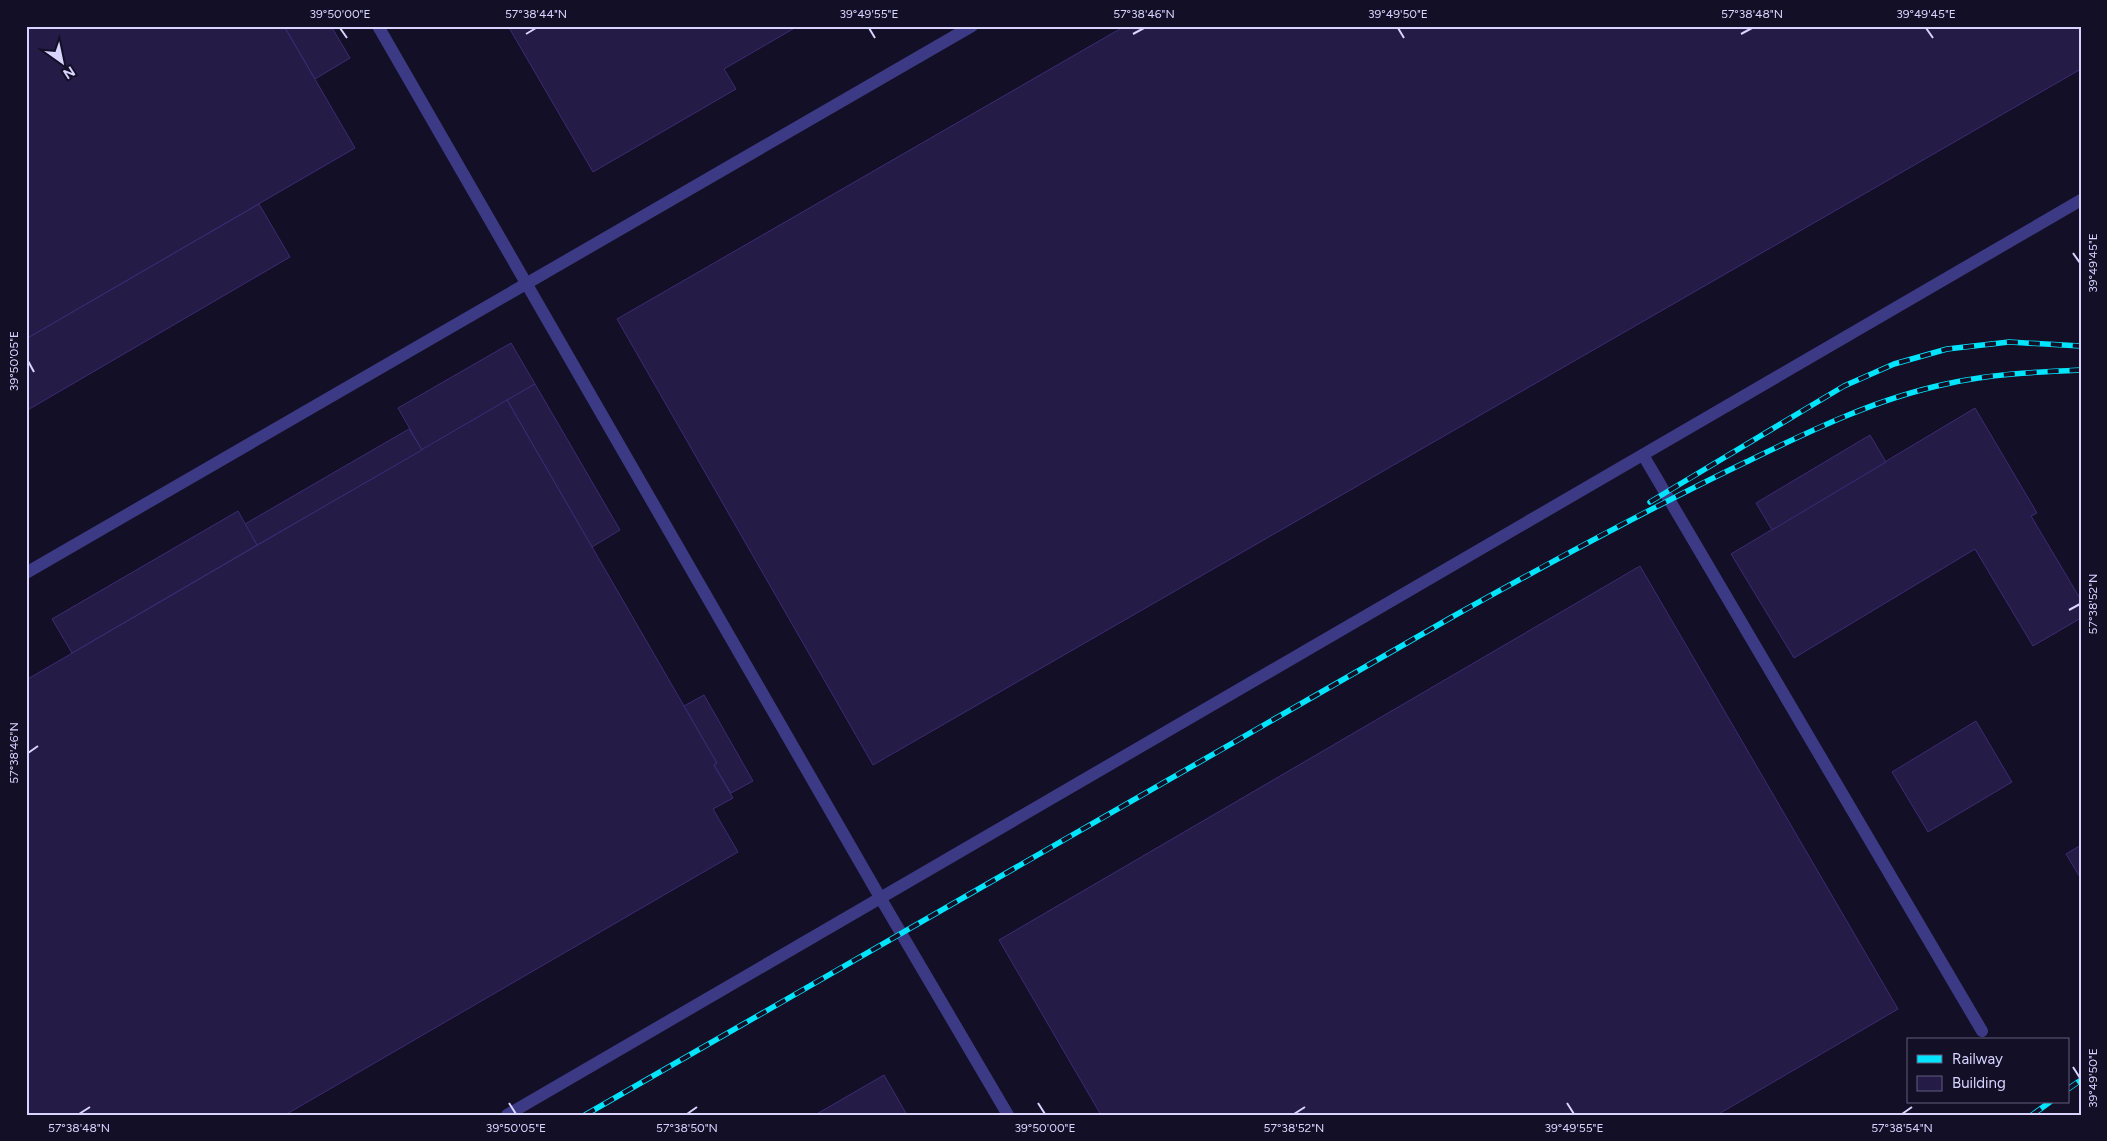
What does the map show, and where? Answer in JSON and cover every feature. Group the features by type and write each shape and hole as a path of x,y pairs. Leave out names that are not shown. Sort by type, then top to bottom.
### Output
{"lane":[{"path":"378,26 881,899 1008,1115"},
{"path":"26,573 972,26"},
{"path":"507,1115 2081,200"},
{"path":"1643,455 1982,1031"}],"building":[{"path":"26,26 284,26 355,148 26,339"},
{"path":"284,26 331,26 350,58 315,79"},
{"path":"508,26 798,26 724,69 736,89 593,172"},
{"path":"1125,26 2081,26 2081,69 873,765 617,319"},
{"path":"259,204 290,257 26,411 26,339"},
{"path":"511,343 535,384 422,450 398,408"},
{"path":"535,384 620,530 592,547 507,400"},
{"path":"507,400 717,763 714,765 733,798 713,809 738,852 285,1115 26,1115 26,680"},
{"path":"1975,408 2037,513 2031,516 2081,600 2081,618 2033,646 1975,549 1794,658 1731,554"},
{"path":"409,429 422,450 257,545 245,524"},
{"path":"1870,435 1886,462 1772,530 1756,503"},
{"path":"238,511 257,545 72,653 52,619"},
{"path":"1640,566 1898,1009 1717,1115 1101,1115 999,940"},
{"path":"704,695 753,781 731,793 714,765 717,763 684,706"},
{"path":"1976,721 2012,782 1928,832 1892,772"},
{"path":"2081,845 2081,879 2066,854"},
{"path":"884,1075 907,1115 815,1115"}],"railway":[{"path":"1650,502 1844,386 1894,364 1947,349 2009,342 2081,346"},
{"path":"585,1115 1452,617 1598,537 1709,480 1843,417 1920,390 1996,376 2081,370"},
{"path":"2070,1088 2081,1080"},
{"path":"2032,1115 2047,1104"}]}
